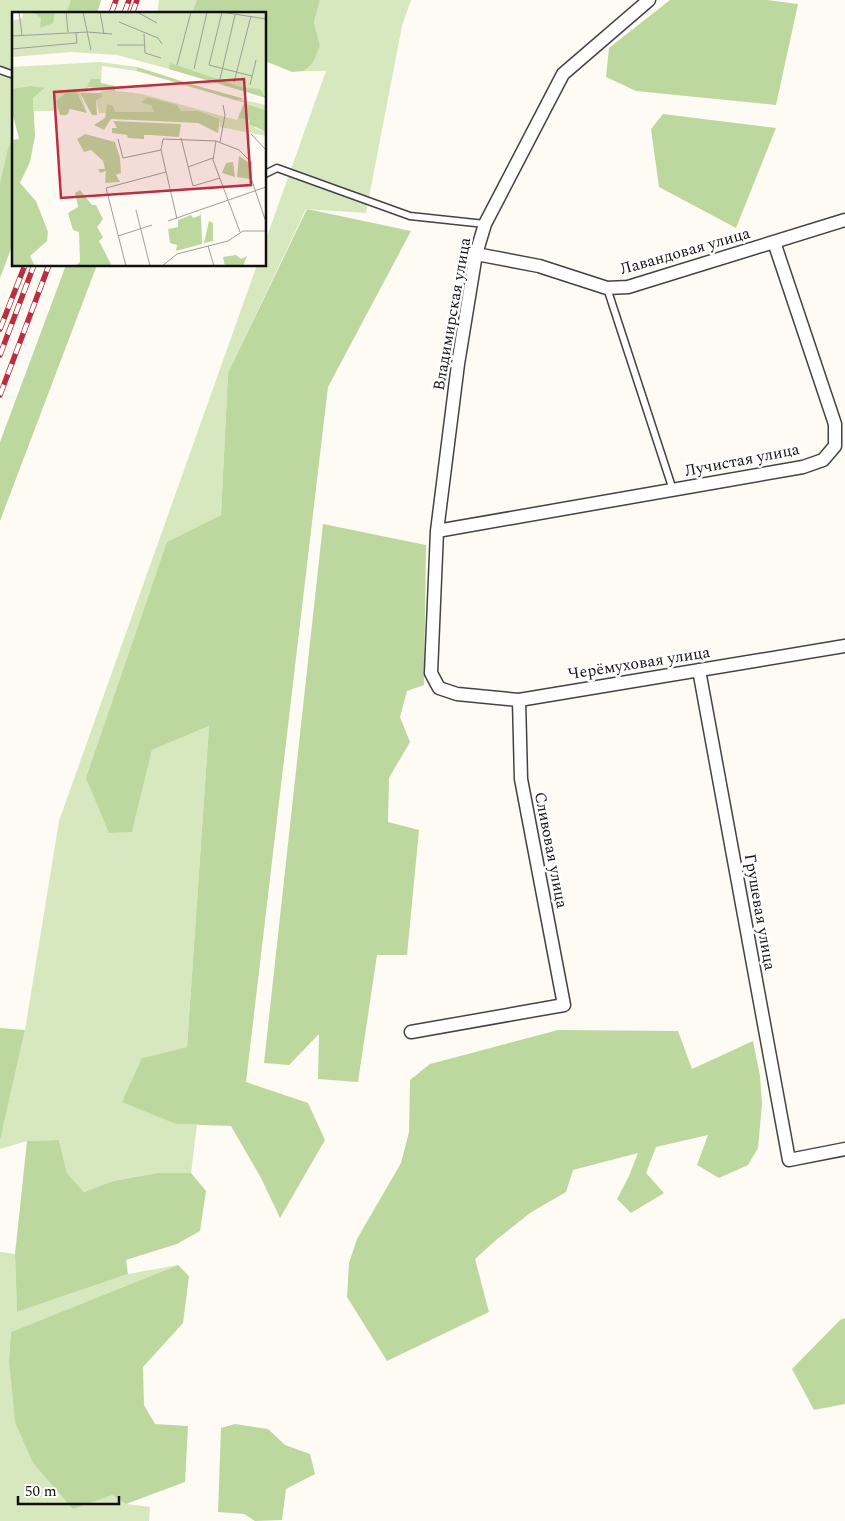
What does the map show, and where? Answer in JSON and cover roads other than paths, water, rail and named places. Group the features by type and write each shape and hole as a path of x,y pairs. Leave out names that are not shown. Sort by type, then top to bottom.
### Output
{"street":[{"name":"Владимирская улица","path":"439,688 431,673 438,532 458,364 476,254 485,224 563,74 649,0"},
{"name":"Лавандовая улица","path":"476,254 539,266 607,288 628,287 845,220"},
{"name":"Лучистая улица","path":"438,532 803,467 823,460 835,446 836,424 774,242"},
{"name":"Черёмуховая улица","path":"439,688 457,694 519,700 845,646"},
{"name":"Грушевая улица","path":"699,670 789,1160 845,1149"},
{"name":"Сливовая улица","path":"411,1032 564,1005 521,779 519,700"}],"lane":[{"path":"0,70 12,74"},
{"path":"266,174 277,168 410,216 485,224"},
{"path":"607,288 673,490"}],"railway":[{"path":"112,12 116,0"},
{"path":"125,12 129,0"},
{"path":"133,12 137,0"},
{"path":"0,329 25,266"},
{"path":"0,355 34,266"},
{"path":"0,395 49,266"}]}
